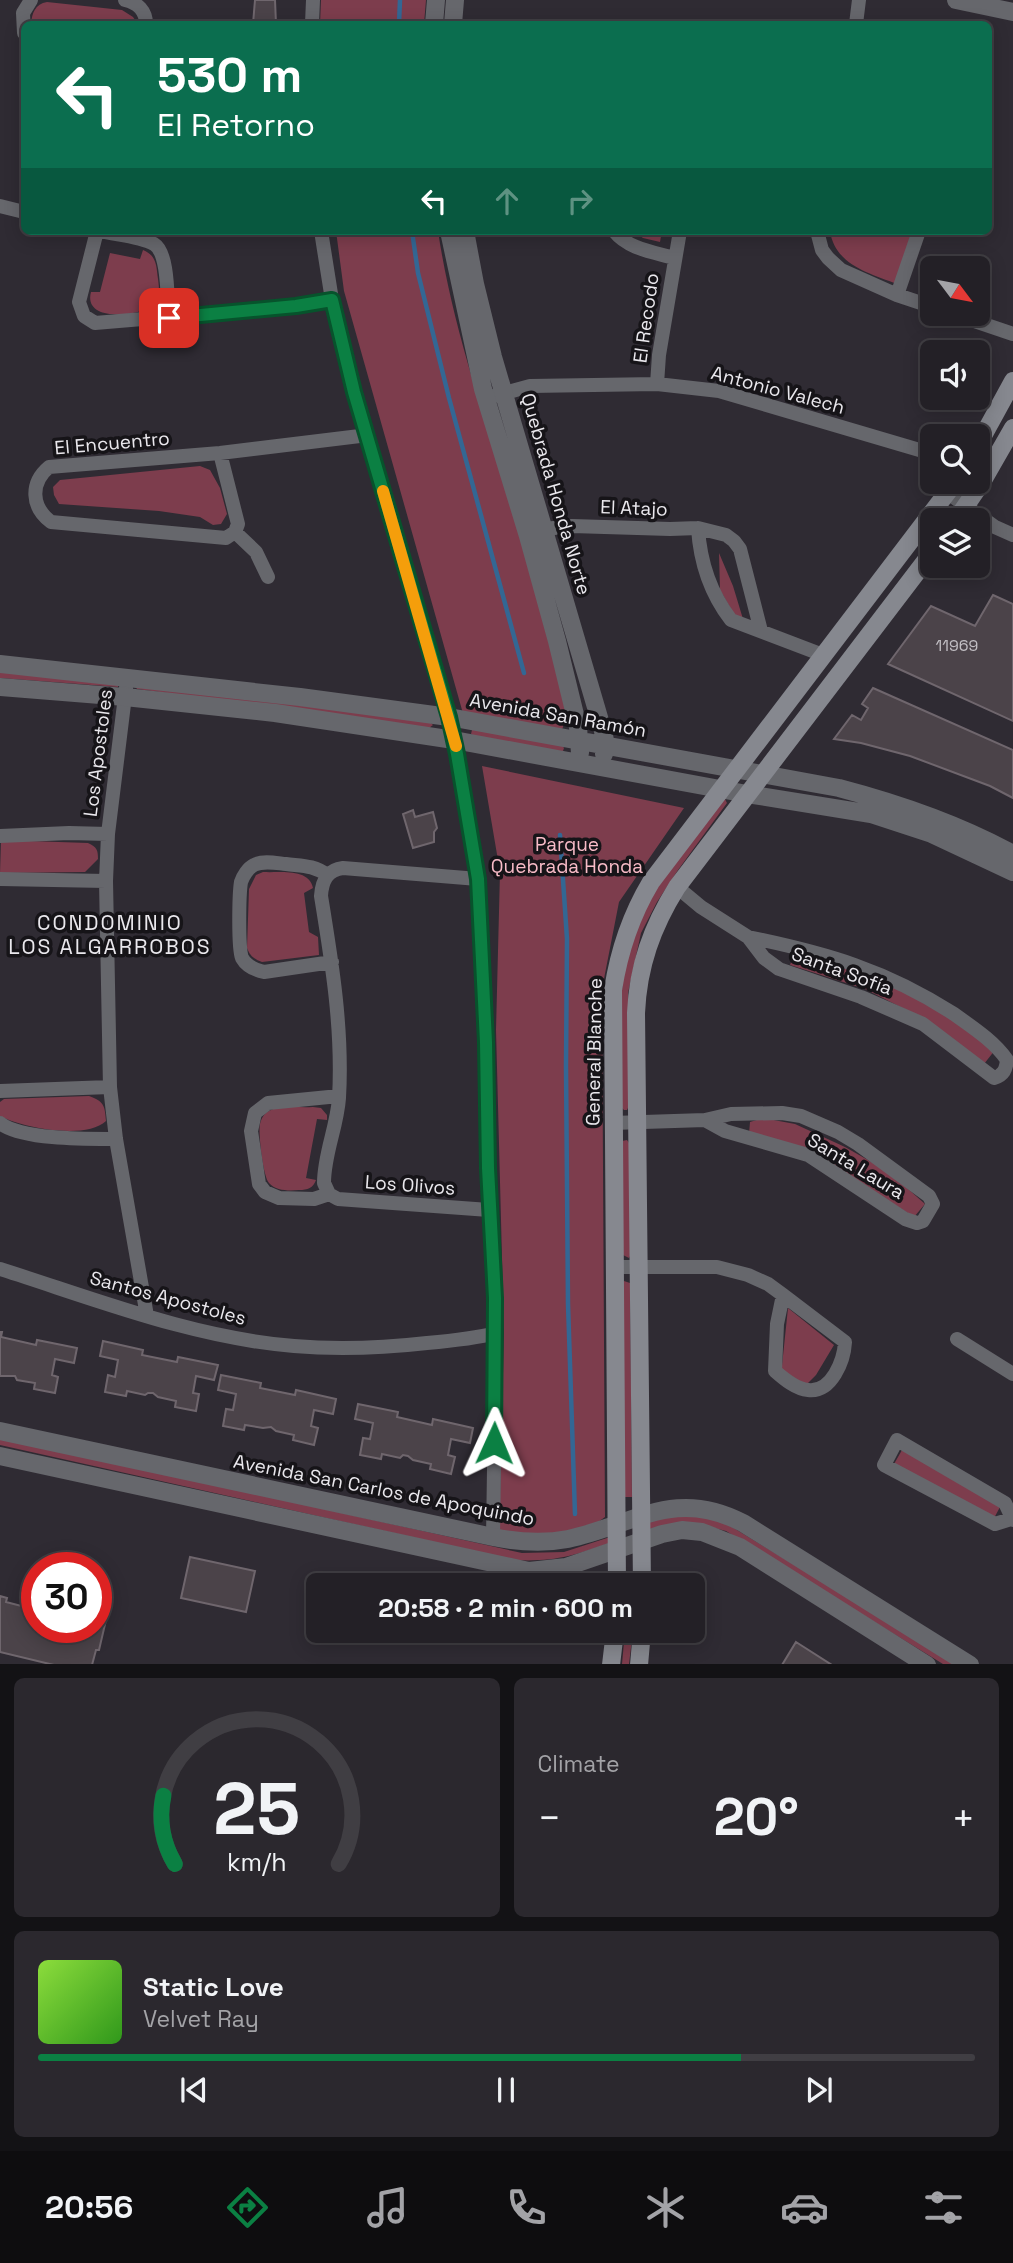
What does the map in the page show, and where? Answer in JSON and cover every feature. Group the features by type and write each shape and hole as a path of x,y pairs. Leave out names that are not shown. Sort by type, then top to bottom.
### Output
{"main road":[{"path":"989,424 1013,381"},
{"path":"964,508 1013,428"},
{"name":"General Blanche","path":"617,1573 613,990 623,943 632,916 651,883 947,494"},
{"path":"642,1573 636,1013 639,981 648,944 655,924 677,887 920,568"},
{"path":"611,1664 614,1643"},
{"path":"639,1664 641,1643"}],"street":[{"path":"22,21 26,6 31,0"},
{"path":"125,0 140,7 145,21"},
{"path":"312,21 313,0"},
{"path":"435,21 436,0"},
{"path":"453,21 455,0"},
{"path":"856,21 859,0"},
{"path":"956,0 1013,12"},
{"path":"0,206 21,211"},
{"path":"98,235 80,298 80,310 84,316 98,323 296,306 332,300"},
{"path":"117,235 149,242 161,251 169,318"},
{"path":"322,235 342,349 449,717 478,879 496,1334 493,1537"},
{"name":"Quebrada Honda Norte","path":"450,235 486,398 537,532 606,745 602,768"},
{"name":"Quebrada Honda Norte","path":"466,235 481,308 505,393 537,532 557,641 581,742 579,763"},
{"name":"El Recodo","path":"619,235 632,246 674,258"},
{"name":"El Recodo","path":"657,384 659,355 679,235"},
{"path":"818,235 822,250 841,270 920,303"},
{"path":"897,295 918,235"},
{"path":"989,326 1013,334"},
{"name":"Antonio Valech","path":"486,398 530,386 657,384 719,391 920,450"},
{"name":"El Encuentro","path":"235,532 221,538 51,522 40,512 34,497 36,483 49,467 220,453 368,435"},
{"path":"220,453 238,524 235,532 256,552 268,578"},
{"path":"990,525 1013,535"},
{"name":"El Atajo","path":"537,532 572,526 698,528 726,535 740,549 761,631"},
{"path":"698,528 699,544 711,589 731,620 823,655"},
{"name":"Avenida San Ramón","path":"0,664 127,676 449,717 839,788 902,806 964,829 1013,853"},
{"name":"Los Apostoles","path":"127,676 108,834 106,881 110,1087 116,1139 147,1316"},
{"path":"0,687 275,713 454,740 871,814 932,834 1013,872"},
{"name":"Los Apostoles","path":"0,836 69,832 108,834"},
{"path":"327,875 320,869 309,866 264,862 253,865 241,885 240,949 246,964 264,972 331,962"},
{"path":"329,1194 324,1177 339,1096 339,1026 321,896 322,885 327,875 343,868 478,879"},
{"path":"0,879 106,881"},
{"name":"Santa Sofía","path":"677,887 701,907 748,937 764,958 779,969 896,1010 923,1024 994,1077 1000,1076 1005,1070 1007,1059 1001,1051 967,1023 891,978 803,948 748,937"},
{"name":"Santa Sofía","path":"896,1010 907,987"},
{"path":"0,1091 110,1087"},
{"name":"Los Olivos","path":"339,1096 268,1103 255,1113 251,1130 260,1184 265,1192 279,1198 314,1199 329,1194 342,1200 489,1210"},
{"name":"Santa Laura","path":"613,1123 705,1121 731,1114 782,1113 802,1116 858,1144 929,1196 933,1204 923,1221 917,1223 905,1219 808,1155 725,1131 705,1121"},
{"path":"0,1123 5,1127 40,1135 76,1140 116,1139"},
{"path":"614,1267 717,1267 748,1275 768,1284 783,1295 845,1342 844,1356 838,1371 819,1389 808,1390 787,1382 775,1371 777,1324 783,1295"},
{"name":"Santos Apostoles","path":"0,1269 147,1316 219,1334 305,1347 389,1348 496,1334"},
{"path":"957,1339 1013,1374"},
{"name":"Avenida San Carlos de Apoquindo","path":"0,1431 529,1543 568,1539 641,1514 667,1509 692,1508 731,1517 970,1664"},
{"path":"897,1440 1004,1503 1012,1520 995,1524 884,1465 897,1440"},
{"path":"0,1456 515,1569 548,1570 566,1567 642,1540 682,1530 702,1532 727,1540 927,1664"}],"green space":[{"path":"321,0 426,0 424,21 320,21"},
{"path":"47,2 122,10 136,21 31,21 40,5"},
{"path":"337,235 439,235 462,342 569,708 562,730 464,717 344,291"},
{"path":"639,235 661,235 660,242"},
{"path":"831,235 911,235 897,284 855,266 846,260 833,243"},
{"path":"143,250 152,256 156,264 159,293 155,304 130,314 96,310 91,303 91,292 100,292 110,253 140,259"},
{"path":"200,466 210,470 220,488 227,514 221,524 213,525 200,517 159,511 59,504 54,495 53,487 60,480"},
{"path":"719,553 743,619 735,616 720,590"},
{"path":"0,672 118,682 118,687 0,678"},
{"path":"134,684 430,722 433,725 429,728 137,689"},
{"path":"472,730 562,745 564,748 560,751 477,738 471,734"},
{"name":"Parque Quebrada Honda","path":"482,766 684,808 619,902 602,989 605,1517 579,1536 499,1537 504,1333 496,1030 500,872"},
{"path":"724,797 727,803 678,870 641,933 628,993 629,1106 624,1110 622,990 624,970 635,930 668,870"},
{"name":"CONDOMINIO LOS ALGARROBOS","path":"1,840 88,843 96,849 98,859 85,872 0,873"},
{"path":"263,872 300,874 310,882 313,888 304,893 309,932 318,937 319,955 262,962 249,953 249,889 256,875"},
{"path":"794,954 845,965 930,1004 995,1050 984,1064 924,1019 865,989 790,965"},
{"path":"89,1096 103,1105 106,1121 97,1127 84,1130 38,1128 0,1116 0,1102 4,1099"},
{"path":"321,1108 327,1115 327,1120 317,1119 306,1178 316,1180 315,1183 305,1190 275,1188 267,1179 263,1164 260,1136 262,1118 274,1109"},
{"path":"763,1118 795,1124 845,1147 889,1172 925,1204 914,1217 811,1151 749,1134 750,1122"},
{"path":"627,1140 629,1258 623,1255 620,1146 622,1141"},
{"path":"624,1281 630,1283 632,1497 624,1497"},
{"path":"788,1308 834,1345 816,1375 807,1384 781,1375"},
{"path":"0,1437 522,1553 564,1552 610,1537 610,1543 563,1557 514,1560 0,1445"},
{"path":"902,1450 1000,1507 992,1522 894,1464"},
{"path":"682,1515 700,1516 727,1524 958,1664 943,1664 726,1531 706,1526 649,1529 649,1521"},
{"path":"624,1643 632,1643 629,1664 622,1664"}],"building":[{"path":"255,0 275,0 276,21 253,21"},
{"path":"993,595 1013,604 1013,721 888,664 931,606 975,626"},
{"path":"873,688 1013,750 1013,798 990,786 910,756 834,739 852,715 861,720 868,708 862,704"},
{"path":"413,810 415,817 433,812 437,828 434,842 413,848 403,814"},
{"path":"0,1332 1,1337 36,1345 37,1340 77,1348 74,1363 55,1359 52,1375 58,1377 55,1393 34,1389 35,1383 17,1380 15,1376 0,1376"},
{"path":"103,1341 143,1350 142,1355 177,1362 178,1357 218,1365 214,1380 196,1376 193,1393 199,1394 196,1411 175,1407 176,1401 158,1397 153,1393 145,1395 127,1391 126,1396 105,1392 108,1375 115,1377 118,1360 100,1356"},
{"path":"221,1375 261,1383 260,1388 295,1395 296,1390 336,1399 333,1414 314,1410 311,1426 318,1428 314,1445 293,1440 294,1435 276,1431 271,1427 245,1425 244,1430 223,1426 226,1409 233,1410 236,1394 218,1390"},
{"path":"358,1404 398,1412 397,1417 432,1425 433,1419 473,1428 470,1443 451,1439 448,1455 455,1457 451,1474 430,1469 431,1464 413,1460 408,1456 403,1455 400,1458 382,1454 381,1459 360,1455 363,1438 370,1439 373,1423 355,1419"},
{"path":"190,1557 255,1571 246,1612 181,1598"},
{"path":"0,1596 7,1598 6,1602 21,1606 21,1643 101,1643 92,1664 50,1664 0,1652"},
{"path":"796,1642 830,1664 783,1664"}],"waterway":[{"path":"399,21 400,0"},
{"path":"413,235 418,273 449,398 524,673"},
{"path":"560,835 567,939 568,1304 575,1514"}],"slow traffic":[{"path":"383,491 456,746"}],"district":[{"name":"CONDOMINIO LOS ALGARROBOS","path":"110,934"}],"route":[{"path":"169,318 332,300 354,392 449,717 478,879 495,1298 494,1443"}]}
